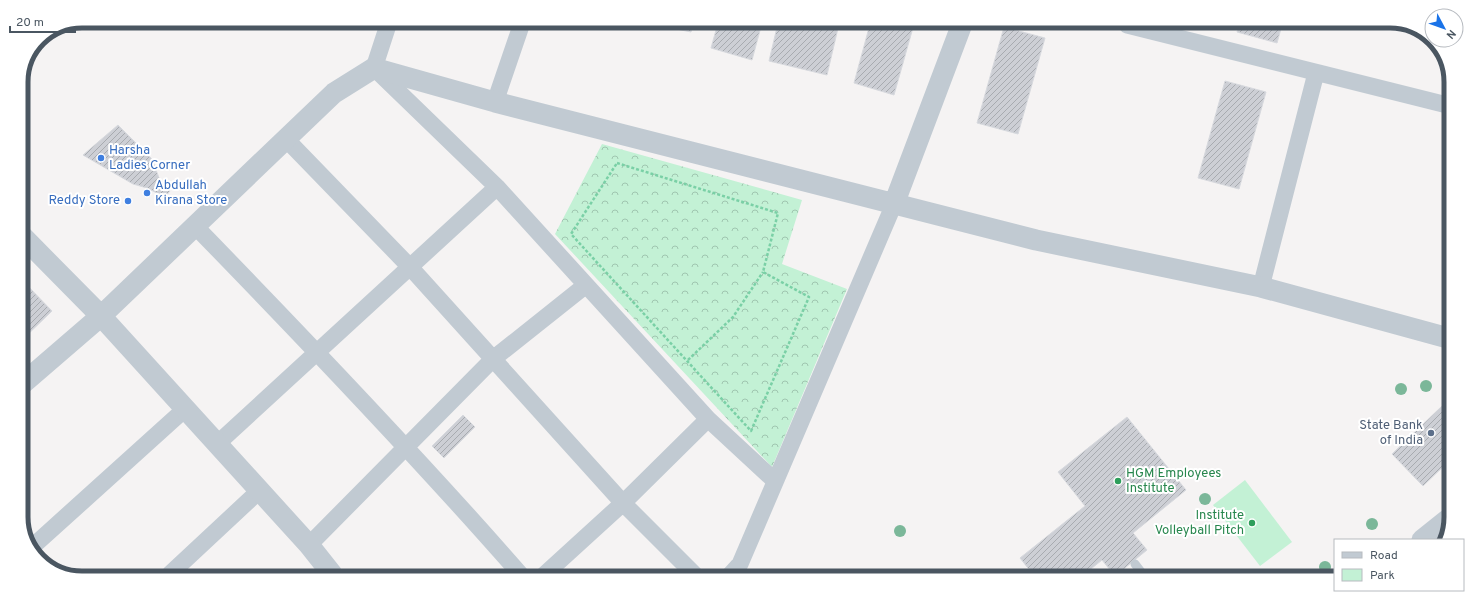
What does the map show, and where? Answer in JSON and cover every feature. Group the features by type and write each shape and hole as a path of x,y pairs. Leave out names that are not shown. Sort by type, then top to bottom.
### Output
{"street":[{"path":"28,373 101,316 334,93 374,68 387,28"},
{"path":"495,102 520,28"},
{"path":"734,571 740,564 894,204 960,28"},
{"path":"1139,28 1444,104"},
{"path":"374,68 495,102 1036,240 1261,288 1444,337"},
{"path":"374,68 497,187 708,419 775,481"},
{"path":"1261,288 1316,72"},
{"path":"286,138 410,267 623,503 691,571"},
{"path":"217,444 497,187"},
{"path":"195,226 318,352 406,446 517,571"},
{"path":"28,242 101,316 308,545 330,571"},
{"path":"308,545 493,359 586,285"},
{"path":"35,544 185,409"},
{"path":"548,571 623,503 708,419"},
{"path":"173,571 259,491"},
{"path":"1423,539 1443,523"}],"lane":[{"path":"1135,564 1140,571"}],"path":[{"path":"688,360 733,317 763,272 778,213 618,163 571,234 688,360 751,431 809,297 763,272"}],"green space":[{"path":"602,144 802,200 782,264 847,289 772,467 555,234"},
{"name":"Institute Volleyball Pitch","path":"1245,480 1292,542 1260,566 1213,505"}],"building":[{"path":"671,28 692,28 691,32"},
{"path":"717,28 761,28 752,60 711,48"},
{"path":"777,28 838,28 827,75 769,61"},
{"path":"869,28 913,28 894,95 854,83"},
{"path":"1004,28 1045,38 1018,134 977,123"},
{"path":"1238,28 1281,28 1277,43 1237,32"},
{"path":"1225,81 1266,92 1239,189 1198,178"},
{"path":"118,125 152,159 162,186 170,191 165,197 147,188 133,184 83,155"},
{"path":"28,286 52,311 28,334"},
{"name":"State Bank of India","path":"1442,406 1444,408 1444,466 1423,486 1392,454"},
{"path":"463,415 475,427 444,458 432,446"},
{"path":"1127,417 1186,490 1133,533 1147,550 1121,571 1111,571 1102,560 1088,571 1030,571 1020,558 1085,506 1058,472"}],"place":[{"name":"Harsha Ladies Corner","path":"101,158"},
{"name":"Abdullah Kirana Store","path":"147,193"},
{"name":"Reddy Store","path":"128,201"},
{"name":"State Bank of India","path":"1431,433"},
{"name":"HGM Employees Institute","path":"1118,481"},
{"name":"Institute Volleyball Pitch","path":"1252,523"}]}
